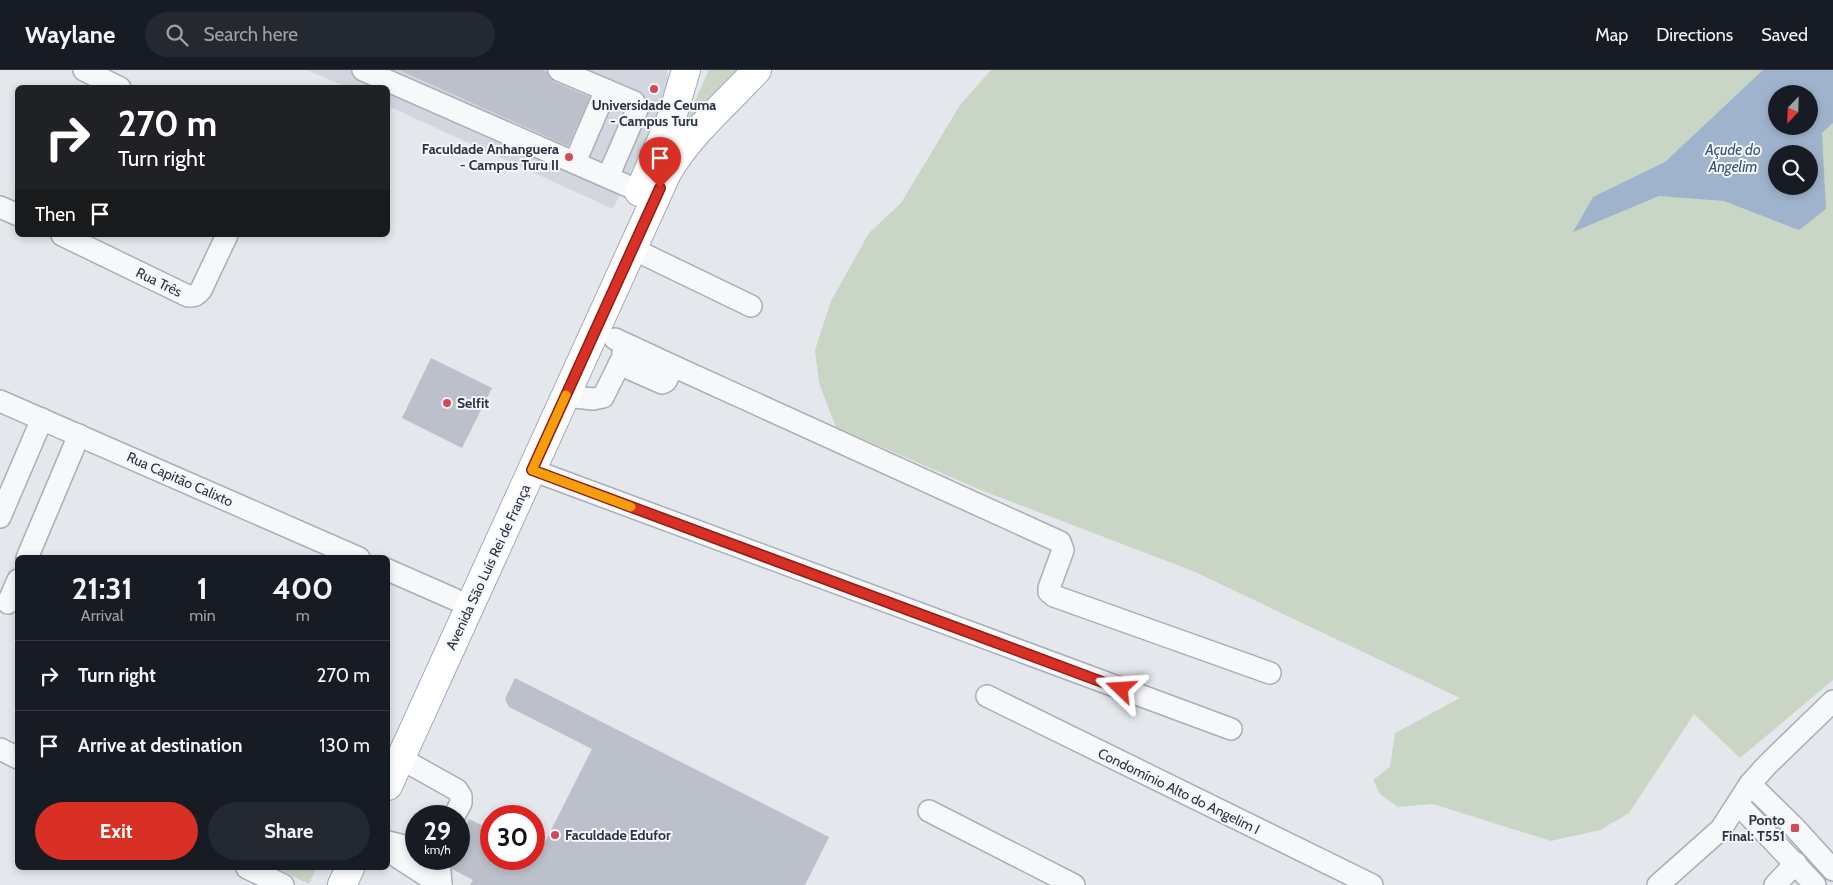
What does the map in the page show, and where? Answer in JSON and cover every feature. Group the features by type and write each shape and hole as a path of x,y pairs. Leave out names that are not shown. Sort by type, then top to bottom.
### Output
{"main road":[{"name":"Avenida São Luís Rei de França","path":"394,751 532,470 566,396 607,332 633,249 675,161 698,131 757,70"},
{"name":"Avenida São Luís Rei de França","path":"390,774 394,751 454,599 640,191 673,114 685,74"},
{"path":"322,885 329,870"},
{"path":"342,885 349,870"}],"street":[{"path":"84,70 114,85"},
{"path":"363,70 640,191"},
{"path":"559,70 634,102 637,110 608,177"},
{"path":"575,162 606,90"},
{"path":"0,207 15,214"},
{"name":"Rua Três","path":"66,237 188,296 193,296 201,290 226,237"},
{"path":"633,249 751,306"},
{"path":"566,396 593,399 602,397 623,352 607,332"},
{"path":"607,332 645,365 662,383 666,381 672,366 1060,542 1063,550 1048,588 1049,592 1054,596 1270,673"},
{"path":"619,364 645,365"},
{"name":"Rua Capitão Calixto","path":"0,401 352,555"},
{"path":"0,517 42,419"},
{"path":"28,555 79,435"},
{"path":"532,470 1231,730"},
{"path":"390,571 454,599"},
{"path":"8,603 15,587"},
{"name":"Condomínio Alto do Angelim I","path":"987,696 1372,885"},
{"path":"1658,885 1721,829 1750,784 1767,764 1833,701"},
{"path":"0,749 15,756"},
{"path":"394,751 457,790 461,796 460,805"},
{"path":"1750,784 1795,828 1833,870"},
{"path":"1738,804 1815,885"},
{"path":"929,810 1074,885"},
{"path":"390,842 405,846"},
{"path":"390,852 441,885"},
{"path":"1775,885 1796,863"},
{"path":"251,870 284,885"},
{"path":"440,870 441,885"}],"shaded area":[{"name":"Faculdade Anhanguera - Campus Turu II","path":"307,70 667,70 668,79 666,99 613,209 390,107 390,85 342,85"}],"green space":[{"path":"709,70 744,70 681,134 682,129"},
{"path":"991,70 1833,70 1833,680 1740,758 1694,714 1629,813 1600,830 1551,841 1433,804 1398,807 1380,794 1373,780 1390,767 1395,733 1460,698 1193,571 978,489 836,427 819,383 815,350 831,301 869,233 901,203 960,105"},
{"path":"280,870 315,870 309,884"}],"water":[{"name":"Açude do Angelim","path":"1763,70 1833,70 1833,123 1822,133 1826,209 1799,230 1724,201 1659,196 1573,232 1593,197 1665,162"}],"building":[{"path":"399,70 543,70 547,72 549,78 554,82 590,97 568,146"},
{"name":"Selfit","path":"431,358 492,388 462,448 402,418"},
{"path":"515,678 829,837 805,885 470,885 473,880 454,870 470,870 470,820 480,824 480,870 545,870 545,842 592,749 509,707 505,699"}],"slow traffic":[{"path":"566,395 532,470 631,507"}],"place":[{"name":"Universidade Ceuma - Campus Turu","path":"654,89"},
{"name":"Faculdade Anhanguera - Campus Turu II","path":"569,157"},
{"name":"Selfit","path":"447,403"},
{"name":"Ponto Final: T551","path":"1795,828"},
{"name":"Faculdade Edufor","path":"555,835"}],"route":[{"path":"660,188 532,470 1121,689"}]}
